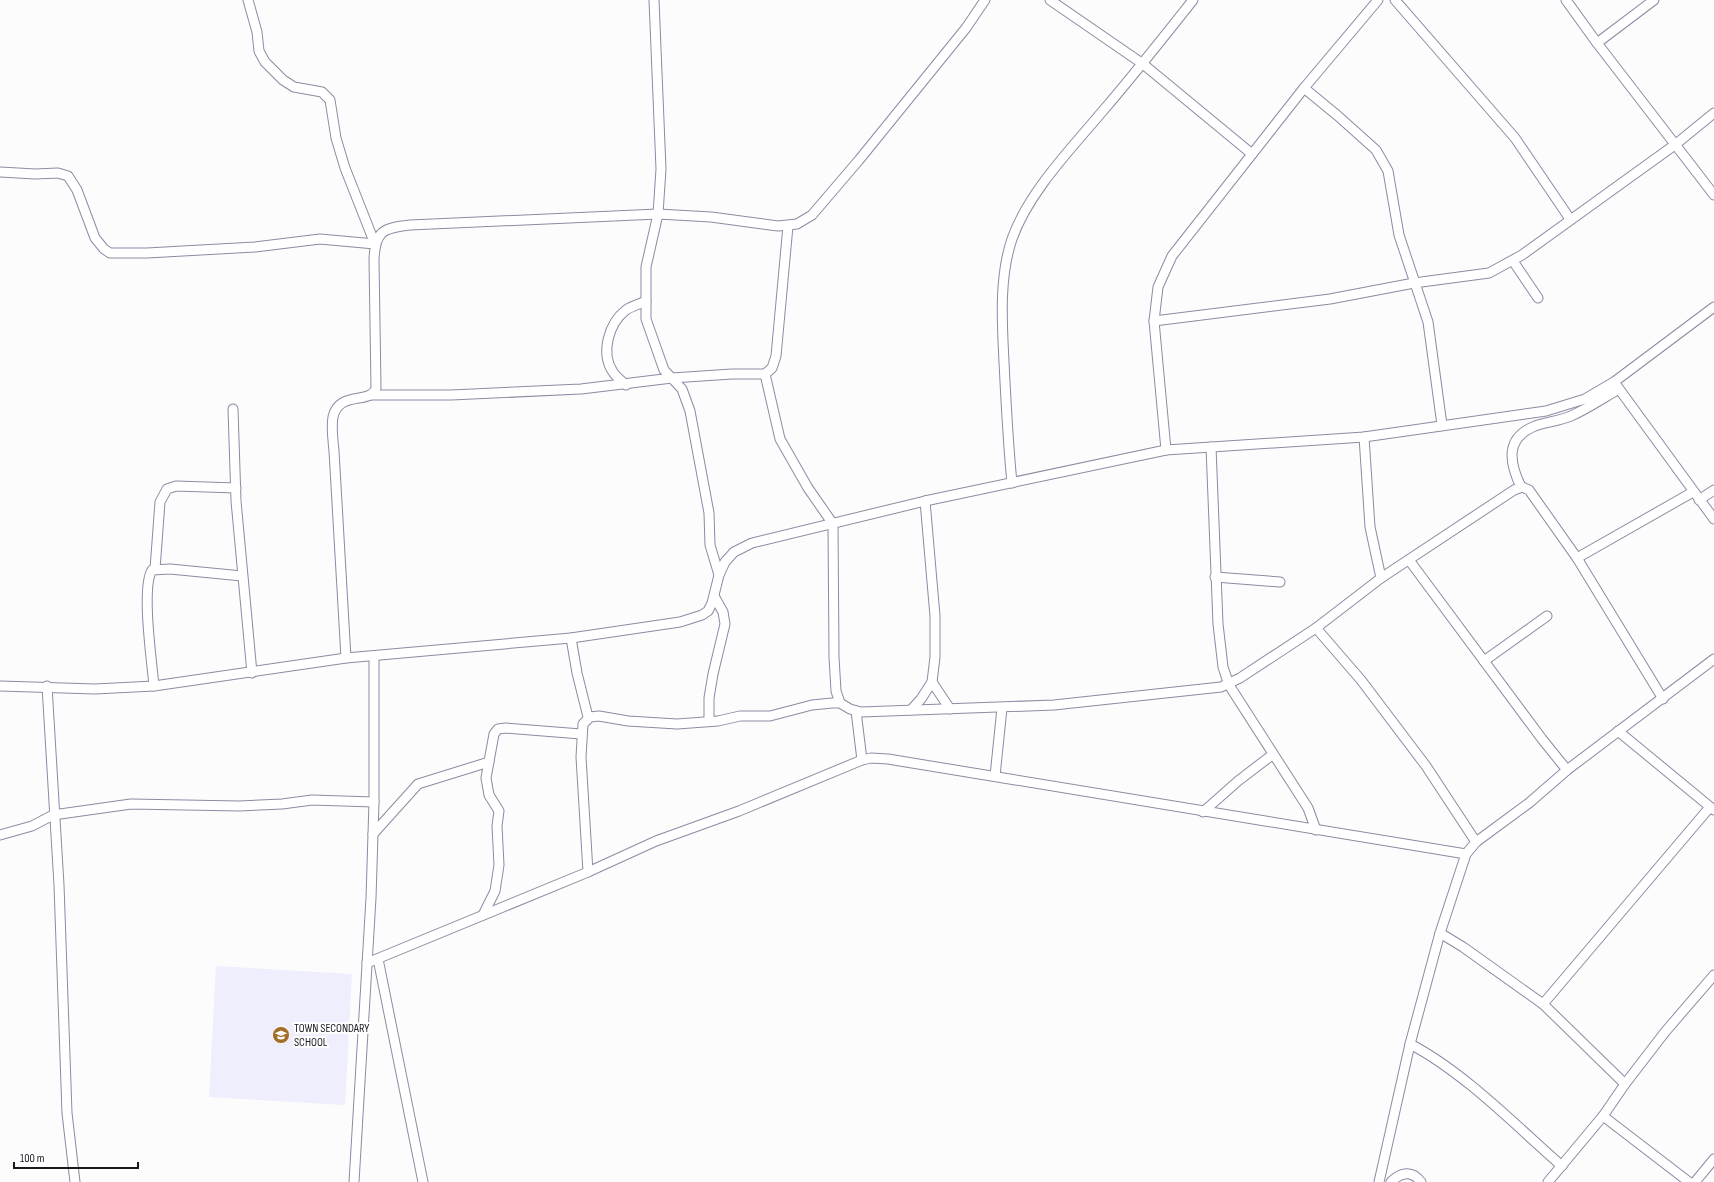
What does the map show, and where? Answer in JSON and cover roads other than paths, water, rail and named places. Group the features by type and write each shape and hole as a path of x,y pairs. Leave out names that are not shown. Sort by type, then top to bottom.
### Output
{"street":[{"path":"248,0 257,32 259,51 265,62 283,80 294,87 322,92 330,100 336,138 345,168 375,244"},
{"path":"654,0 660,162 658,214 646,267 646,322 655,342 664,370 682,389 691,416 710,518 710,545 720,575"},
{"path":"371,395 376,388 377,369 374,260 375,244 381,232 395,227 591,215 689,215 788,226 797,224 812,215 966,28 985,0"},
{"path":"1050,0 1143,64 1252,154"},
{"path":"1012,483 1002,316 1006,271 1012,239 1019,222 1049,176 1143,64 1193,0"},
{"path":"1166,450 1154,321 1158,287 1172,256 1304,88 1378,0"},
{"path":"1395,0 1515,138 1570,219"},
{"path":"1566,0 1597,43 1714,195"},
{"path":"1597,43 1654,0"},
{"path":"1304,88 1360,134 1383,159 1390,176 1400,235 1414,283 1428,322 1442,425"},
{"path":"1154,321 1330,299 1414,283 1482,274 1513,261 1676,144 1714,113"},
{"path":"0,172 35,174 58,173 68,176 77,190 95,238 104,249 110,253 147,253 255,247 320,239 375,244"},
{"path":"346,658 333,417 340,404 346,400 371,395 451,395 581,389 626,385 672,378 732,374 765,374 772,368 776,356 788,226"},
{"path":"1513,261 1538,298"},
{"path":"626,385 611,369 608,354 608,340 612,328 622,314 629,308 646,301"},
{"path":"1520,487 1514,470 1511,453 1514,442 1522,434 1536,426 1571,416 1616,385 1714,307"},
{"path":"765,374 780,439 808,488 833,524 834,658 836,691 840,703"},
{"path":"0,686 47,686 117,689 154,686 252,673 346,658 571,638 657,626 696,617 708,611 720,575 727,560 742,547 775,537 925,501 1166,450 1364,437 1546,411 1570,405 1616,385"},
{"path":"1616,385 1714,519"},
{"path":"233,409 236,488 242,576 252,673"},
{"path":"1364,437 1370,527 1381,578"},
{"path":"1211,447 1215,577 1223,667 1229,685 1272,755 1308,808 1316,830"},
{"path":"155,569 160,502 167,489 176,486 236,488"},
{"path":"1520,487 1529,490 1577,558 1663,699"},
{"path":"588,872 582,778 581,734 584,722 588,717 599,716 628,721 677,724 722,721 740,716 770,716 812,705 840,703 856,711 1002,708 1054,705 1170,694 1229,685 1316,628 1381,578 1520,487"},
{"path":"1699,500 1714,490"},
{"path":"1577,558 1693,492"},
{"path":"911,710 921,699 932,682 935,657 935,616 925,501"},
{"path":"1409,560 1542,739 1568,770"},
{"path":"154,686 148,611 148,583 151,571 155,569 242,576"},
{"path":"1215,577 1280,582"},
{"path":"708,721 712,682 725,624 724,612 714,596"},
{"path":"1484,661 1547,616"},
{"path":"1316,628 1361,680 1426,766 1476,842"},
{"path":"571,638 577,673 588,717"},
{"path":"354,1182 373,834 374,656"},
{"path":"1379,1182 1410,1044 1440,934 1466,854 1476,842 1529,803 1568,770 1618,731 1712,662"},
{"path":"932,682 950,709"},
{"path":"47,686 53,814 59,885 67,1113 75,1182"},
{"path":"994,776 1002,708"},
{"path":"856,711 862,760"},
{"path":"483,915 495,891 499,865 497,826 498,810 491,800 486,775 495,732 499,728 581,734"},
{"path":"1543,1004 1712,808 1618,731"},
{"path":"1203,812 1243,777 1272,755"},
{"path":"367,963 588,872 656,841 738,811 862,760 871,758 888,759 994,776 1203,812 1466,854"},
{"path":"373,834 418,784 489,762"},
{"path":"0,835 32,826 53,814 142,804 239,806 282,804 312,800 374,802"},
{"path":"1440,934 1463,947 1543,1004 1625,1084"},
{"path":"378,959 423,1182"},
{"path":"1548,1182 1603,1116 1625,1084 1665,1032 1714,975"},
{"path":"1410,1044 1429,1054 1460,1077 1562,1166"},
{"path":"1603,1116 1689,1182"},
{"path":"1695,1182 1714,1160"},
{"path":"1391,1182 1400,1174 1404,1173 1415,1176 1422,1182"}],"place":[{"name":"TOWN SECONDARY SCHOOL","path":"281,1035"}]}
